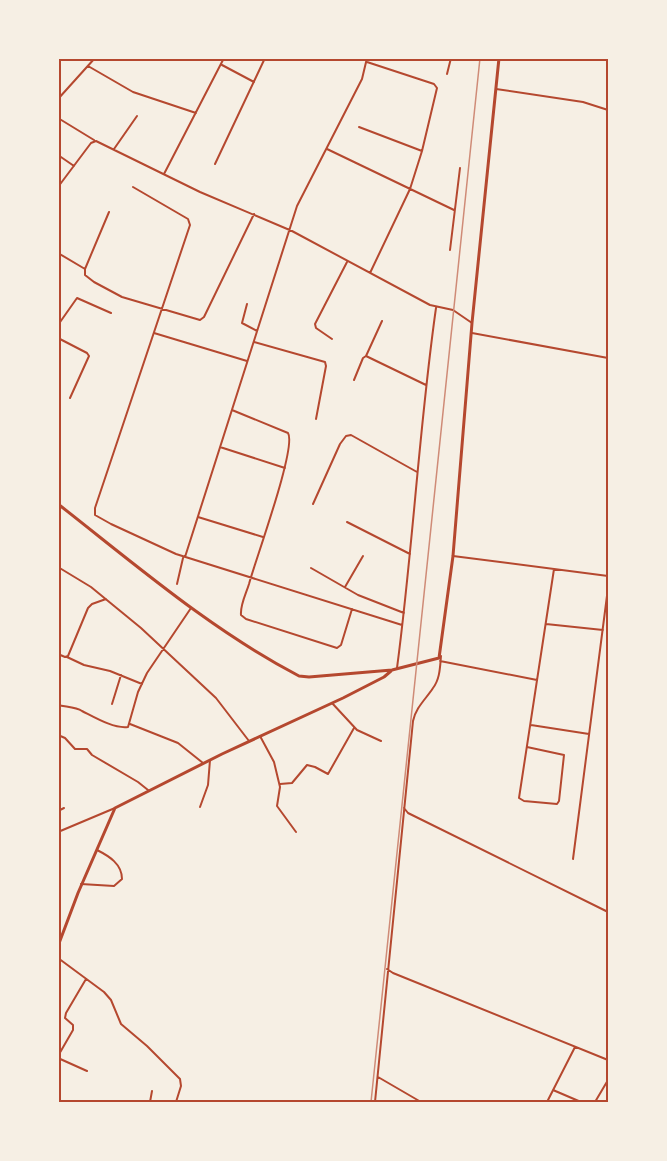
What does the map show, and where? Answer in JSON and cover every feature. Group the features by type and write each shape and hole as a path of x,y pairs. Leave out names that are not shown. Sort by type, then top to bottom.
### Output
{"main road":[{"path":"58,504 240,643 299,676 392,670 441,656 453,556 472,323 499,58"},
{"path":"58,946 81,884 115,808 203,763 332,703 384,677 392,670"}],"street":[{"path":"58,99 95,58"},
{"path":"164,174 224,58"},
{"path":"215,164 265,58"},
{"path":"447,74 451,58"},
{"path":"177,584 301,195 362,79 367,60 436,86 422,151 410,189 370,273"},
{"path":"222,65 254,82"},
{"path":"88,66 133,92 196,113"},
{"path":"496,89 583,102 609,110"},
{"path":"114,149 137,116"},
{"path":"58,118 96,141 200,192 290,230 436,307 453,310 472,323"},
{"path":"359,127 422,151"},
{"path":"58,186 91,143 96,141"},
{"path":"326,148 454,210"},
{"path":"58,155 74,166"},
{"path":"450,250 460,168"},
{"path":"58,178 63,181"},
{"path":"133,187 190,222 117,440 94,512 96,516 184,557 402,625"},
{"path":"109,212 85,269 84,273 88,278 113,293 196,320 202,319 254,214"},
{"path":"58,253 85,269"},
{"path":"332,339 315,328 315,324 348,261"},
{"path":"58,325 77,298 111,313"},
{"path":"247,304 242,323 257,330"},
{"path":"397,668 436,307"},
{"path":"354,380 382,321"},
{"path":"154,333 247,361"},
{"path":"472,333 609,358"},
{"path":"58,338 89,356 70,398"},
{"path":"253,342 325,362 316,419"},
{"path":"366,356 426,385"},
{"path":"232,410 288,433 290,438 285,468 240,613 246,620 337,648 341,645 352,609"},
{"path":"313,504 346,435 351,435 417,472"},
{"path":"220,447 285,468"},
{"path":"198,517 263,537"},
{"path":"347,522 410,554"},
{"path":"345,587 363,556"},
{"path":"453,556 609,576"},
{"path":"58,567 81,580 106,599 163,648 216,698 249,741"},
{"path":"311,568 345,587 404,613"},
{"path":"527,747 564,755 559,801 556,804 520,800 527,747 554,569"},
{"path":"573,860 609,588"},
{"path":"67,657 88,608 106,599"},
{"path":"58,705 80,709 88,715 121,727 128,727 142,684 191,607"},
{"path":"546,624 603,630"},
{"path":"58,654 142,684"},
{"path":"375,1102 414,715 434,687 440,672 441,656"},
{"path":"440,661 537,680"},
{"path":"112,704 121,675"},
{"path":"332,703 354,728 364,735 381,741"},
{"path":"129,723 178,742 203,763"},
{"path":"531,725 589,734"},
{"path":"279,784 292,783 307,765 316,767 327,774 354,728"},
{"path":"58,735 65,738 75,749 87,749 92,755 148,790"},
{"path":"260,736 274,762 280,794 277,806 296,832"},
{"path":"200,807 208,785 210,760"},
{"path":"58,811 64,808"},
{"path":"58,832 115,808"},
{"path":"404,808 411,814 609,912"},
{"path":"81,884 114,886 122,879 122,873 112,858 96,850"},
{"path":"58,958 108,997 121,1023 180,1079 181,1086 176,1102"},
{"path":"387,969 609,1060"},
{"path":"86,978 66,1013 66,1020 74,1027 60,1049 58,1057 87,1071"},
{"path":"547,1102 575,1047"},
{"path":"378,1077 421,1102"},
{"path":"595,1102 609,1080"},
{"path":"553,1090 580,1102"},
{"path":"150,1102 152,1091"}],"railway":[{"path":"371,1102 480,58"}]}
